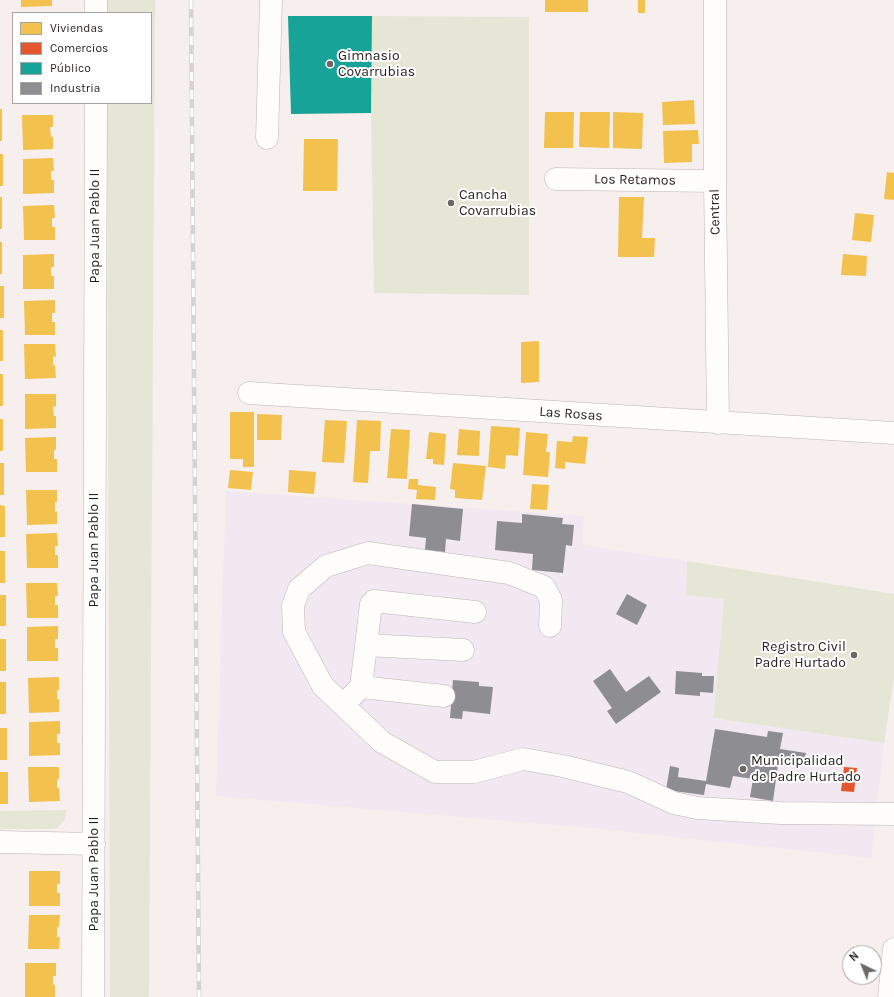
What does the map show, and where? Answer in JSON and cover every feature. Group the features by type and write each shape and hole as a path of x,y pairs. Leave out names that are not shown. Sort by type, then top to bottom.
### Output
{"street":[{"path":"96,0 96,12"},
{"path":"266,138 271,0"},
{"name":"Central","path":"715,0 715,181 718,423"},
{"name":"Papa Juan Pablo II","path":"93,997 96,104"},
{"name":"Los Retamos","path":"556,179 715,181"},
{"name":"Las Rosas","path":"249,393 894,434"},
{"path":"550,626 551,600 544,587 509,573 368,553 326,566 299,589 293,606 294,632 323,686 382,742 435,772 474,772 523,759 563,766 628,782 674,803 697,808 780,813 894,814"},
{"path":"343,705 360,687 371,604 374,601 475,612"},
{"path":"366,645 463,650"},
{"path":"360,687 444,696"},
{"path":"0,842 94,844"},
{"path":"889,997 894,949"}],"shaded area":[{"path":"226,491 584,516 582,545 687,561 686,595 724,599 713,718 884,743 871,858 591,828 216,796"}],"green space":[{"path":"106,0 155,0 149,997 110,997 107,104 152,104 152,12 106,12"},
{"name":"Cancha Covarrubias","path":"372,16 529,17 529,295 374,293 371,113"},
{"path":"687,561 894,594 894,679 884,743 713,718 724,599 686,595"},
{"path":"67,810 64,821 56,829 0,829 0,811"}],"building: Viviendas":[{"path":"21,0 52,0 52,6 21,7"},
{"path":"545,0 588,0 588,12 545,12"},
{"path":"638,0 645,0 645,13 638,13"},
{"path":"694,100 695,124 663,125 662,102"},
{"path":"0,109 2,109 2,141 0,141"},
{"path":"545,112 574,112 573,148 544,148"},
{"path":"580,112 610,112 609,148 579,147"},
{"path":"613,112 643,113 642,149 613,148"},
{"path":"22,115 53,115 53,127 50,127 51,137 53,137 53,149 23,150"},
{"path":"698,130 699,144 692,144 692,162 664,163 663,131"},
{"path":"304,139 338,139 337,191 303,191"},
{"path":"0,154 3,154 3,186 0,186"},
{"path":"53,158 54,171 51,171 51,180 54,180 54,193 23,194 23,159"},
{"path":"887,172 894,173 894,200 884,199"},
{"path":"0,197 2,197 2,229 0,229"},
{"path":"619,197 644,197 642,238 655,238 654,257 618,257"},
{"path":"54,205 55,218 52,218 52,227 55,227 55,240 24,240 23,206"},
{"path":"855,213 874,215 871,242 852,240"},
{"path":"0,242 2,242 2,274 0,274"},
{"path":"54,254 54,267 51,267 51,276 54,276 54,289 23,289 23,255"},
{"path":"843,254 867,256 866,276 841,275"},
{"path":"0,286 4,286 4,318 0,318"},
{"path":"55,300 55,313 52,313 52,322 55,322 55,335 25,335 24,301"},
{"path":"0,330 3,330 3,361 0,361"},
{"path":"539,341 539,382 521,383 521,342"},
{"path":"24,344 55,344 56,357 53,356 53,366 55,365 56,378 25,379"},
{"path":"0,374 3,374 3,406 0,406"},
{"path":"25,394 56,394 56,407 53,406 54,416 56,416 56,428 25,429"},
{"path":"230,412 254,412 254,467 243,467 243,459 230,459"},
{"path":"257,414 282,415 281,440 257,440"},
{"path":"0,419 3,419 3,451 0,451"},
{"path":"325,420 347,421 344,463 322,462"},
{"path":"357,420 381,421 380,451 370,451 368,483 353,482"},
{"path":"491,426 520,428 518,456 506,455 505,469 488,467"},
{"path":"391,429 410,430 407,479 387,478"},
{"path":"459,429 480,431 479,456 457,455"},
{"path":"429,432 446,434 444,465 433,464 433,459 426,459"},
{"path":"526,432 548,434 546,452 550,452 548,477 523,475"},
{"path":"573,436 588,437 585,464 565,462 565,469 555,468 557,441 572,442"},
{"path":"56,437 54,459 57,459 57,472 26,472 25,438"},
{"path":"0,463 4,463 4,495 0,495"},
{"path":"453,463 486,466 482,500 455,498 455,490 450,489"},
{"path":"230,470 253,472 251,490 228,488"},
{"path":"289,470 316,472 314,494 288,492"},
{"path":"409,479 418,479 418,485 436,487 435,500 416,499 417,490 408,489"},
{"path":"532,484 549,485 547,510 530,509"},
{"path":"26,490 57,490 55,512 57,511 57,524 27,525"},
{"path":"0,505 5,506 5,537 0,537"},
{"path":"57,533 58,546 55,546 55,555 58,555 58,568 27,568 26,534"},
{"path":"0,551 5,551 5,583 0,583"},
{"path":"26,583 57,583 58,596 55,596 55,605 58,605 58,618 27,618"},
{"path":"0,595 6,595 6,626 0,626"},
{"path":"58,626 58,639 55,639 55,648 58,648 58,661 27,661 27,627"},
{"path":"0,639 6,639 6,671 0,671"},
{"path":"59,677 57,699 59,699 59,712 29,713 28,678"},
{"path":"0,682 6,682 6,714 0,714"},
{"path":"60,721 60,734 57,734 57,743 60,743 60,755 29,756 29,722"},
{"path":"0,728 7,728 7,760 0,760"},
{"path":"28,767 59,767 57,788 59,788 60,801 29,802"},
{"path":"0,772 8,772 8,804 0,804"},
{"path":"29,871 60,871 60,884 57,884 57,893 60,893 60,906 29,906"},
{"path":"29,915 60,915 59,927 57,927 57,937 60,937 59,949 28,949"},
{"path":"25,963 56,963 56,976 53,976 55,997 25,997"}],"building: Comercios":[{"path":"844,767 857,768 854,792 841,791"}],"building: Público":[{"name":"Gimnasio Covarrubias","path":"288,16 372,16 371,113 291,114"}],"building: Industria":[{"path":"412,504 463,509 460,541 446,539 445,552 425,550 426,538 409,536"},
{"path":"522,514 563,518 562,524 574,525 572,546 566,545 563,573 532,570 533,554 495,550 497,521 522,523"},
{"path":"627,594 647,605 637,625 616,614"},
{"path":"610,669 626,692 649,676 661,692 616,724 607,711 612,708 593,681"},
{"path":"676,671 702,673 702,676 714,676 713,693 700,692 700,696 675,694"},
{"path":"453,680 479,682 479,686 493,687 490,714 463,711 462,719 450,718"},
{"name":"Municipalidad de Padre Hurtado","path":"715,729 767,737 768,731 783,733 780,749 806,753 804,762 779,758 773,801 750,797 753,779 733,776 730,788 706,784 704,795 666,790 670,766 679,768 678,777 706,781"}],"railway":[{"path":"191,0 199,997"}],"place":[{"name":"Gimnasio Covarrubias","path":"330,64"},
{"name":"Cancha Covarrubias","path":"451,203"},
{"name":"Registro Civil Padre Hurtado","path":"854,655"},
{"name":"Municipalidad de Padre Hurtado","path":"743,769"}]}
